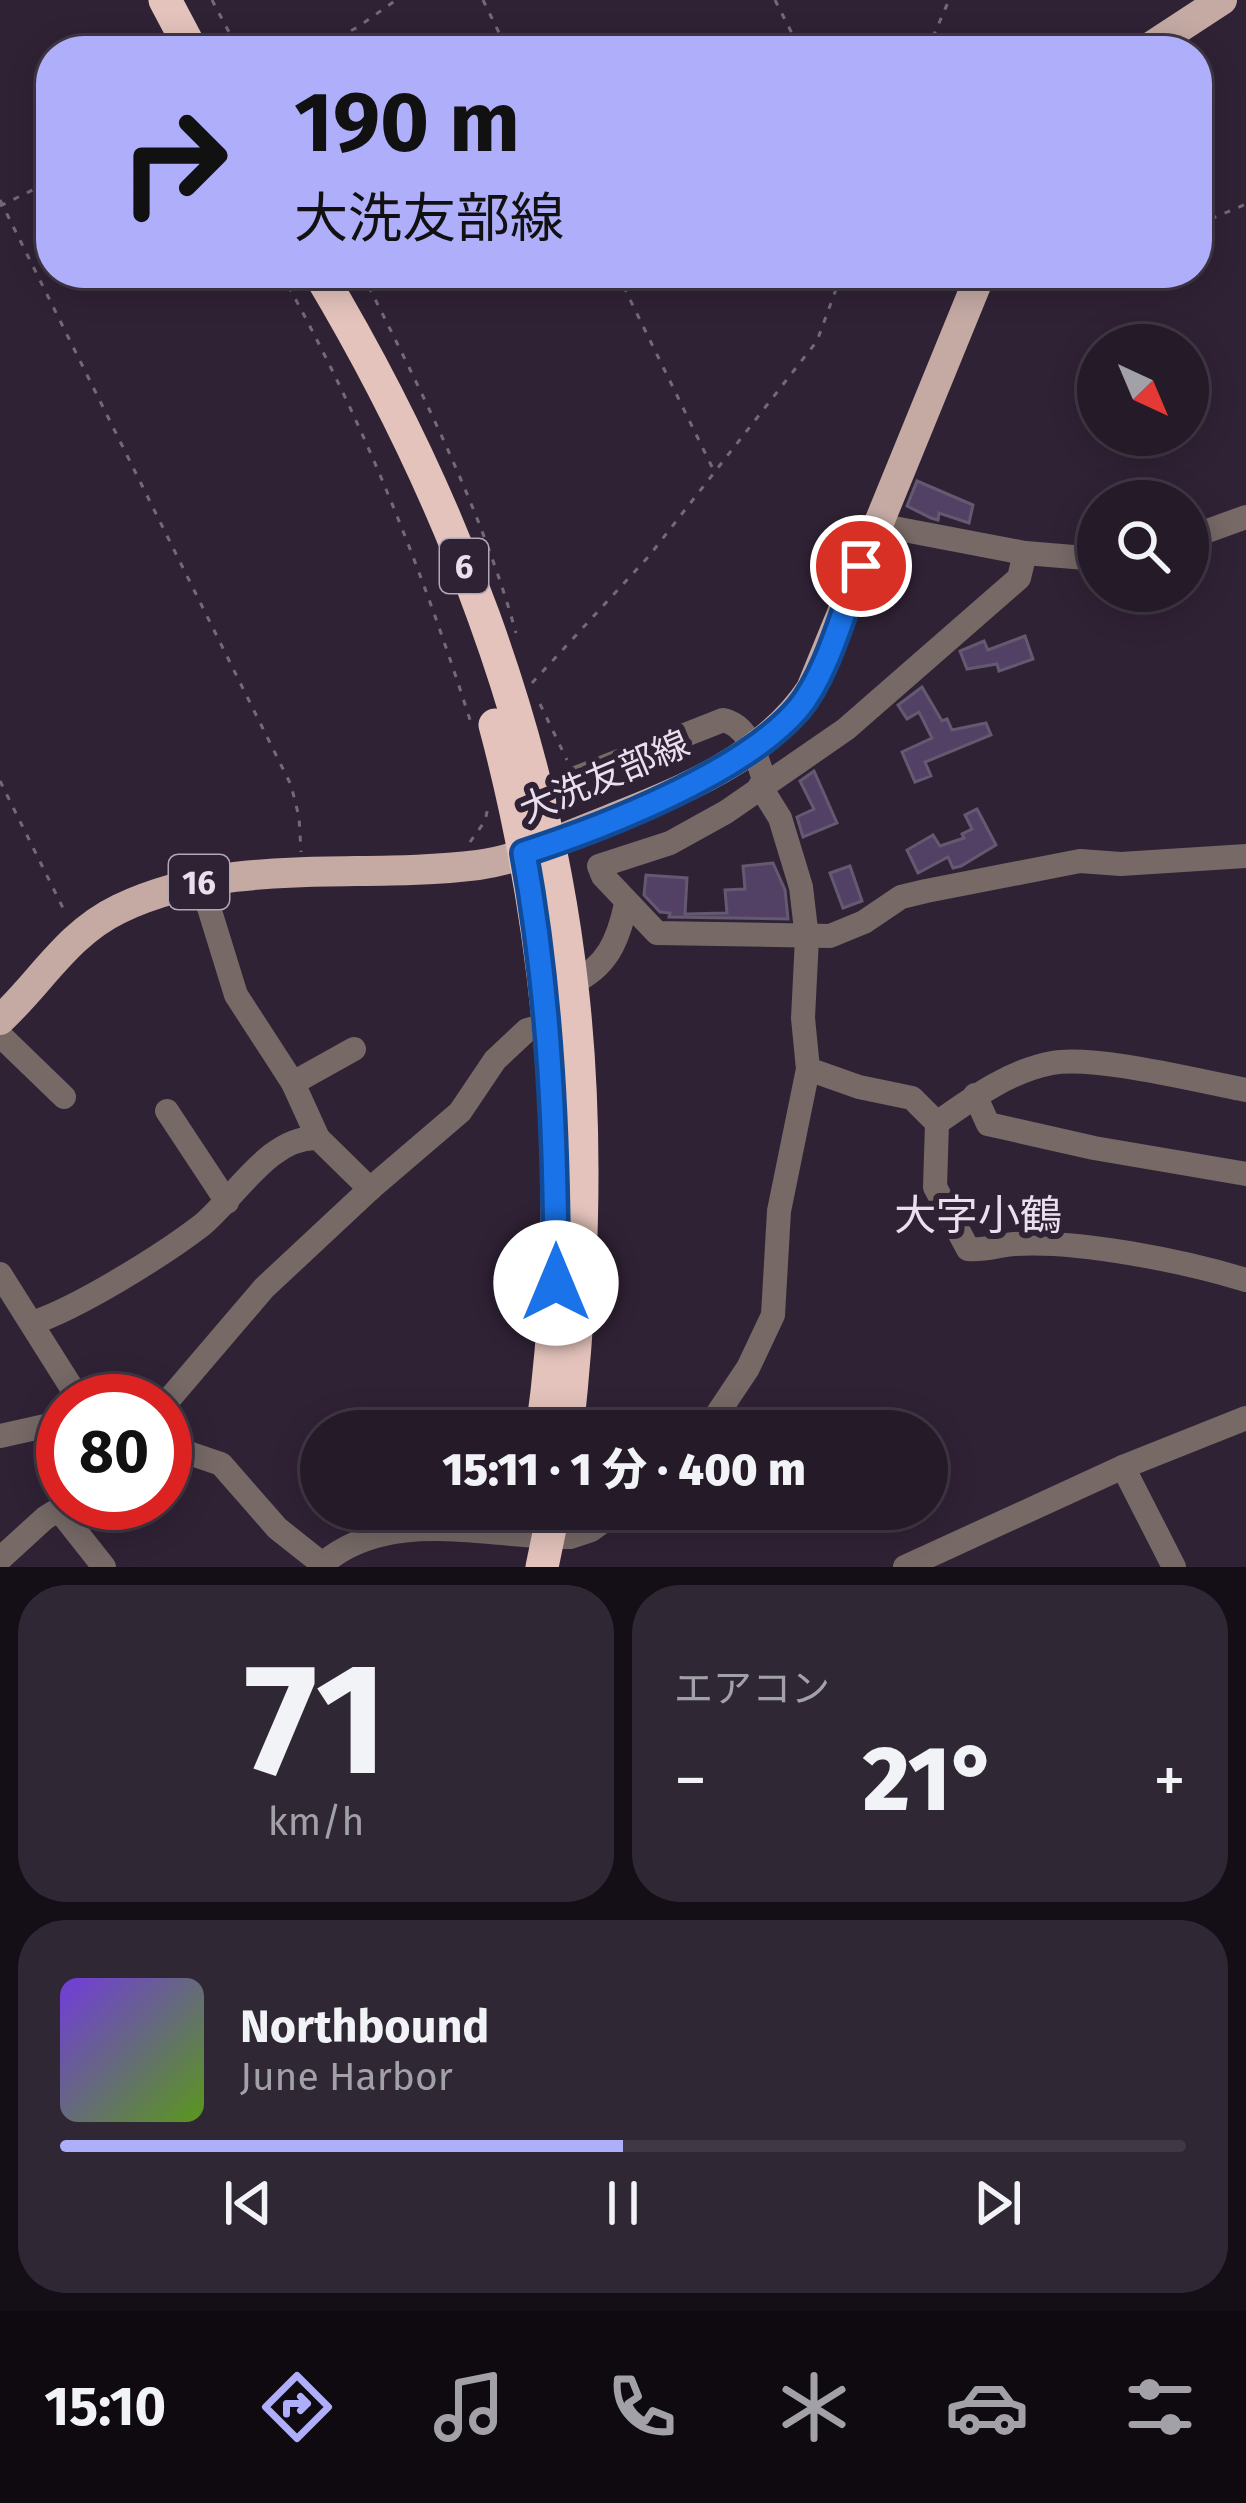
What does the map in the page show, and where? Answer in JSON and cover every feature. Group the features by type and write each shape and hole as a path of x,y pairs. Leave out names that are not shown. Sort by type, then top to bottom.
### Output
{"highway":[{"path":"165,0 184,36"},
{"path":"314,288 397,454 454,596 536,849 555,1110 556,1283 544,1410"},
{"name":"6","path":"328,288 435,489 513,709 536,849 572,983 580,1094 582,1252 569,1410"}],"main road":[{"path":"1167,36 1222,0"},
{"name":"大洗友部線","path":"0,1020 77,934 120,909 201,882 496,862 683,788 752,748 799,708 811,689 974,288"}],"street":[{"path":"1209,530 1246,517"},
{"path":"878,525 1025,553 1077,557"},
{"path":"657,933 626,904 599,866 670,843 726,812 846,729 1019,578 1025,553"},
{"path":"576,778 715,720 738,725 780,818 801,887 807,938 803,1018 808,1069 779,1211 773,1316 748,1368 720,1410"},
{"path":"618,939 657,933 807,938 844,932 913,894 1080,861 1121,864 1246,856"},
{"path":"201,882 236,995 293,1083 318,1138 370,1189"},
{"path":"572,983 595,972 618,939 626,904"},
{"path":"191,1374 264,1288 460,1112 495,1060 527,1030 546,1025"},
{"path":"0,1035 64,1096"},
{"path":"293,1083 354,1049"},
{"path":"937,1123 975,1095 1032,1068 1057,1062 1098,1064 1246,1090"},
{"path":"808,1069 859,1087 912,1097 937,1123 935,1186 968,1249 1014,1244 1078,1249 1139,1256 1246,1280"},
{"path":"975,1095 988,1124 1246,1174"},
{"path":"167,1111 227,1202"},
{"path":"32,1323 60,1314 199,1227 268,1157 305,1137 318,1138"},
{"path":"0,1274 63,1374"},
{"path":"904,1567 1123,1467 1246,1418"},
{"path":"0,1436 36,1428"},
{"path":"192,1454 221,1464 277,1528 322,1566 342,1549 392,1531 537,1538 570,1537 591,1530"},
{"path":"1123,1467 1174,1567"},
{"path":"0,1559 36,1529"},
{"path":"80,1530 104,1567"}],"path":[{"path":"212,0 231,36"},
{"path":"340,36 396,0"},
{"path":"482,0 500,36"},
{"path":"775,0 793,36"},
{"path":"933,36 950,0"},
{"path":"36,188 1,204 36,274"},
{"path":"1212,219 1246,204"},
{"path":"43,288 291,785 299,817 302,872"},
{"path":"289,288 365,433 394,501 470,720"},
{"path":"624,288 716,473"},
{"path":"530,685 649,556 716,473 817,341 836,288"},
{"path":"0,781 77,934"},
{"path":"447,868 484,821 489,803"}],"building":[{"path":"917,481 973,505 969,523 939,513 938,520 907,506"},
{"path":"1025,636 1033,659 999,671 997,664 967,669 960,651 984,641 988,650"},
{"path":"922,687 952,730 986,723 991,735 925,762 931,776 915,782 902,752 932,738 919,712 907,719 898,705"},
{"path":"814,771 837,823 803,837 797,817 814,809 800,781"},
{"path":"977,809 996,845 961,866 953,868 948,857 918,873 907,850 933,835 940,846 964,838 962,834 972,829 965,815"},
{"path":"773,863 785,890 788,919 669,917 670,913 660,912 644,895 646,875 687,878 685,914 727,913 725,890 745,889 743,866"},
{"path":"850,866 862,901 843,908 830,873"}],"district":[{"name":"大字小鶴","path":"978,1215"}],"route":[{"path":"556,1283 555,1110 524,853 683,788 775,731 811,689 861,566"}]}
